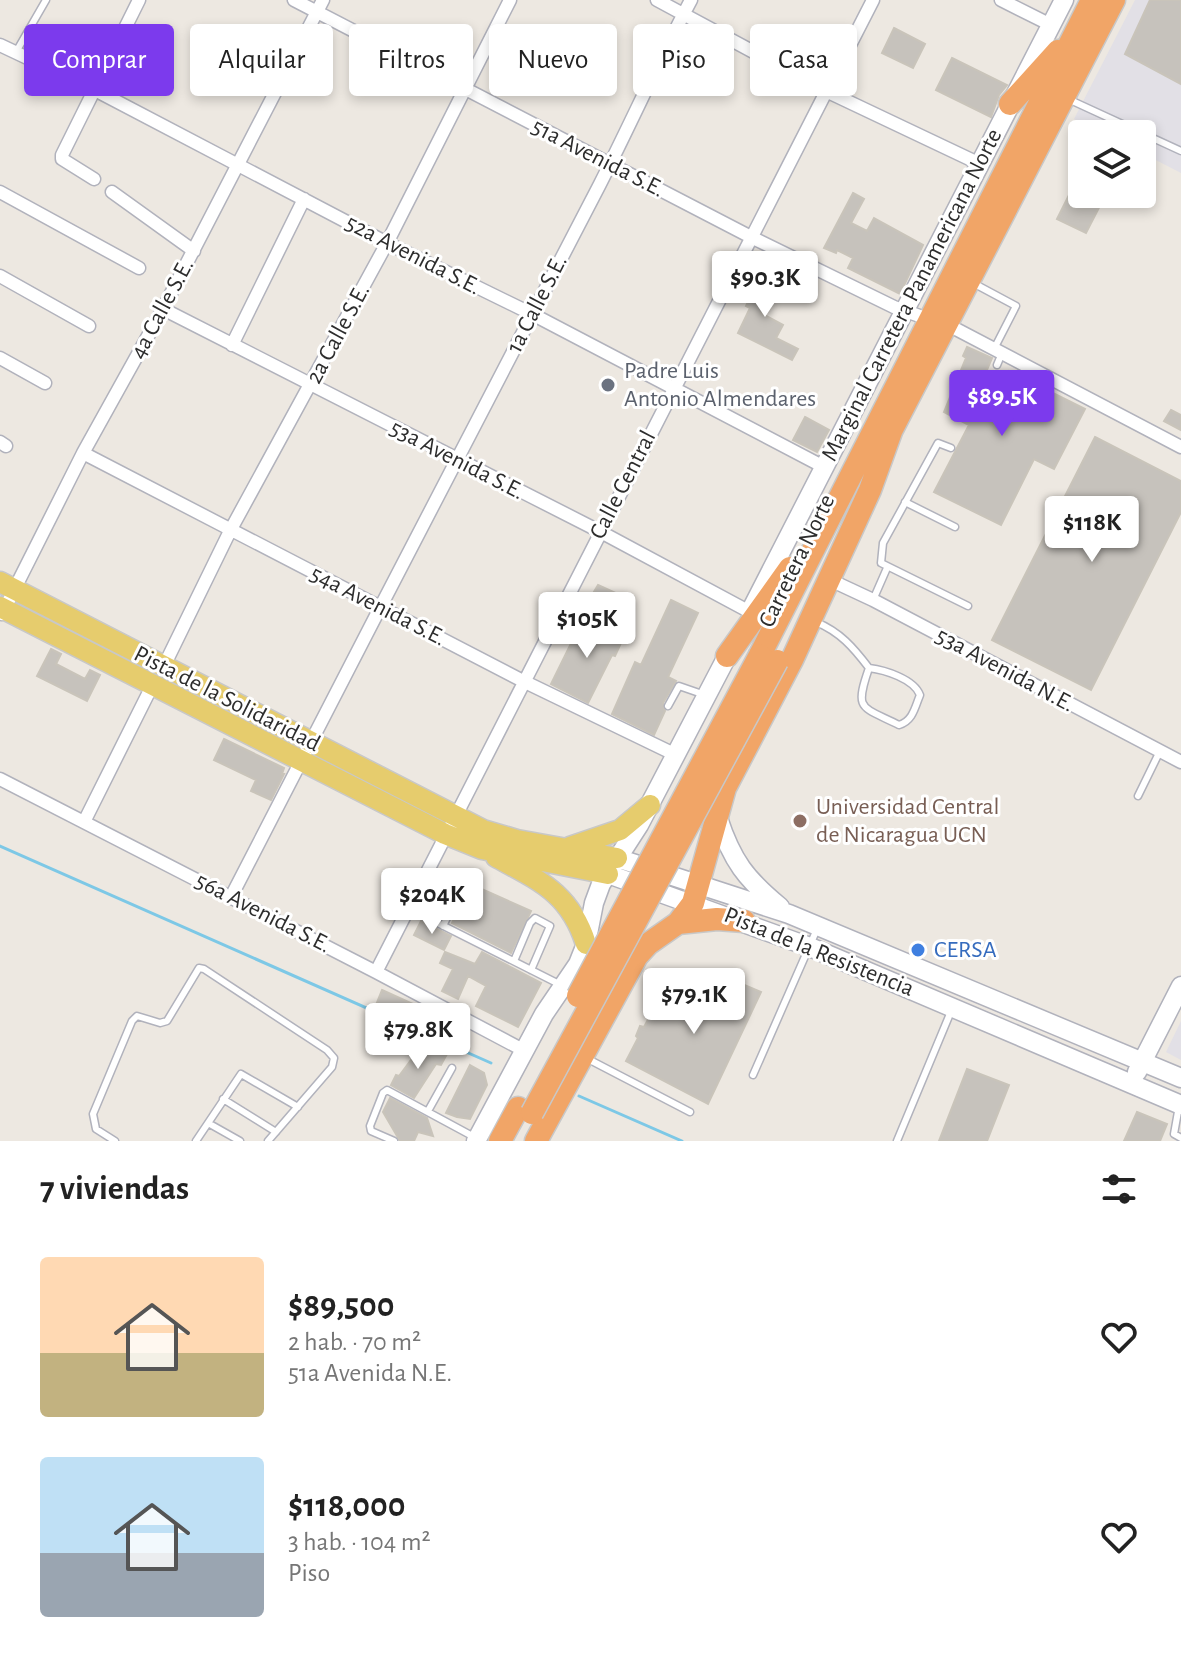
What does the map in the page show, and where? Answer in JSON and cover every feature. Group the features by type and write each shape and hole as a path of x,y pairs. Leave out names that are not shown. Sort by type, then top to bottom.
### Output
{"highway":[{"name":"Carretera Norte","path":"500,1141 525,1111 768,658 811,587 892,429 938,322 1092,0"},
{"name":"Carretera Norte","path":"768,658 832,508 938,322 969,281 1114,0"},
{"path":"1010,104 1077,29"},
{"path":"536,1141 637,956 648,944 678,923 696,895 725,788 810,620 870,490 892,429"},
{"path":"727,656 832,508"},
{"path":"678,923 717,919 744,921"},
{"name":"Carretera Norte","path":"517,1141 525,1111"}],"main road":[{"name":"Pista de la Solidaridad","path":"7,586 158,675 450,825"},
{"name":"Pista de la Solidaridad","path":"1,611 158,675"},
{"path":"568,848 620,830 650,805"},
{"name":"Pista de la Resistencia","path":"450,825 568,848 612,866"},
{"name":"Pista de la Resistencia","path":"450,825 482,849 612,866"},
{"path":"482,849 539,881 570,907 582,954"}],"street":[{"path":"127,24 139,0"},
{"name":"51a Avenida S.E.","path":"294,0 320,6 352,24"},
{"name":"2a Calle S.E.","path":"473,71 510,0"},
{"path":"657,0 750,50"},
{"name":"1a Calle S.E.","path":"379,606 458,460 691,0"},
{"name":"Calle Central","path":"857,31 873,0"},
{"path":"1001,0 1051,25"},
{"name":"Marginal Carretera Panamericana Norte","path":"481,1140 543,1013 582,954 597,893 650,805 1064,0"},
{"name":"4a Calle S.E.","path":"1,611 7,586 163,309 320,6"},
{"name":"52a Avenida S.E.","path":"0,45 24,56"},
{"name":"51a Avenida S.E.","path":"473,93 751,237 905,311 938,322 997,356 1181,447"},
{"path":"90,96 61,158 94,179"},
{"name":"52a Avenida S.E.","path":"107,96 824,467"},
{"name":"2a Calle S.E.","path":"84,822 230,531 387,243 460,96"},
{"name":"Calle Central","path":"376,972 823,96"},
{"path":"837,96 980,164"},
{"path":"0,192 139,268"},
{"path":"112,192 194,251"},
{"path":"232,345 304,199"},
{"path":"0,276 89,326"},
{"name":"53a Avenida S.E.","path":"163,309 599,531 750,612"},
{"path":"0,358 45,383"},
{"name":"54a Avenida S.E.","path":"83,453 523,681 674,754"},
{"name":"53a Avenida N.E.","path":"828,579 1181,762"},
{"path":"231,897 379,606"},
{"name":"56a Avenida S.E.","path":"0,779 523,1050"},
{"path":"718,818 735,862 756,887 789,914"},
{"name":"Pista de la Resistencia","path":"612,866 696,895 789,914 1181,1078"},
{"name":"Pista de la Resistencia","path":"696,895 744,921 954,1006 1180,1105"},
{"path":"481,1140 582,954"},
{"path":"1132,1083 1181,986"}],"lane":[{"path":"16,52 46,0"},
{"path":"1064,97 1181,151"},
{"path":"969,281 1016,306 997,356"},
{"path":"951,448 938,443 883,543 881,563 968,606"},
{"path":"905,502 955,527"},
{"path":"873,600 887,568"},
{"path":"810,620 834,630 852,645 869,668 881,669 919,690 920,695 906,723 899,725 868,710 862,703 860,695 869,668"},
{"path":"668,706 679,686 705,695"},
{"path":"1138,796 1160,751"},
{"path":"443,926 456,899"},
{"path":"408,908 562,986"},
{"path":"514,961 535,918 550,926 531,970"},
{"path":"753,1075 818,926"},
{"path":"115,1141 96,1129 93,1114 132,1021 137,1016 160,1023 167,1021 199,968 327,1050 334,1058 332,1067 268,1141"},
{"path":"897,1141 954,1006"},
{"path":"581,1055 690,1112"},
{"path":"428,1111 452,1068"},
{"path":"196,1141 241,1074 298,1107"},
{"path":"394,1141 371,1131 370,1126 383,1093 393,1092 481,1140"},
{"path":"223,1099 276,1132"},
{"path":"1180,1105 1174,1134 1181,1138"},
{"path":"208,1123 240,1141"}],"shaded area":[{"path":"1135,0 1181,0 1181,173 1156,160 1156,120 1074,119"},
{"path":"1181,1021 1181,1060 1166,1052"}],"building":[{"path":"1150,0 1181,0 1181,84 1125,54"},
{"path":"894,28 925,44 913,68 882,53"},
{"path":"952,58 1007,85 999,95 991,117 936,90"},
{"path":"853,193 864,199 851,223 867,231 874,218 923,245 900,294 848,268 853,258 824,248"},
{"path":"1068,197 1068,208 1099,208 1086,233 1057,219"},
{"path":"763,270 778,276 761,313 783,325 776,338 798,349 792,360 738,333 750,308 746,306"},
{"path":"967,347 992,358 978,391 996,400 1009,371 1085,409 1054,469 1034,459 1001,525 934,492 969,425 944,412 966,358 963,356"},
{"path":"1171,410 1181,415 1181,430 1164,421"},
{"path":"805,417 829,430 817,452 793,440"},
{"path":"1095,437 1181,481 1181,512 1091,690 992,640"},
{"path":"598,585 620,595 615,606 592,595"},
{"path":"671,600 698,613 668,677 676,681 663,703 665,711 654,735 612,714 635,662 641,665"},
{"path":"599,622 624,634 588,703 551,684 581,623 595,630"},
{"path":"51,649 61,654 56,664 85,679 90,670 100,675 87,701 37,676"},
{"path":"224,739 284,768 271,800 251,791 256,780 214,760"},
{"path":"459,879 531,911 511,953 452,923 464,898 452,892"},
{"path":"421,921 451,936 444,950 414,935"},
{"path":"445,952 475,964 482,952 541,983 518,1027 476,1006 486,986 468,976 458,999 442,991 453,969 440,963"},
{"path":"723,976 761,992 708,1104 626,1061 638,1038 640,1026 644,1027 662,993 667,996 673,982 710,998"},
{"path":"382,990 413,1004 407,1018 376,1005"},
{"path":"426,1045 447,1054 441,1065 436,1064 414,1098 391,1085 396,1075 399,1076 411,1060 414,1061 419,1052 422,1053"},
{"path":"470,1065 484,1073 487,1085 470,1119 446,1113"},
{"path":"967,1069 1009,1085 987,1141 939,1141"},
{"path":"390,1098 427,1118 433,1136 418,1132 414,1141 400,1141 383,1112"},
{"path":"1137,1112 1167,1124 1160,1141 1124,1141"}],"waterway":[{"path":"0,846 491,1063"},
{"path":"579,1096 682,1141"}],"place":[{"name":"Padre Luis Antonio Almendares","path":"608,385"},
{"name":"Universidad Central de Nicaragua UCN","path":"800,821"},
{"name":"CERSA","path":"918,950"}]}
